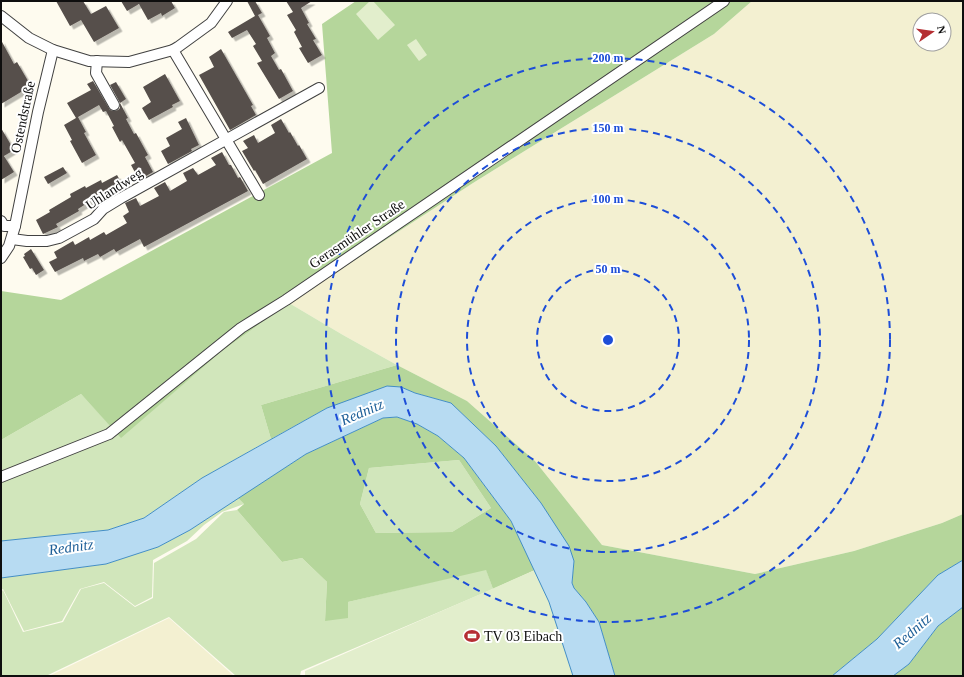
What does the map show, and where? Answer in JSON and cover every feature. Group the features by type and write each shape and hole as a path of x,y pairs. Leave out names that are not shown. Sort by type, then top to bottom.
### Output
{"street":[{"path":"1,16 29,38 53,50 89,60 129,62 173,50 211,23 227,1"},
{"name":"Gerasmühler Straße","path":"1,477 109,434 241,328 286,300 724,1"},
{"name":"Ostendstraße","path":"1,258 12,239 38,112 53,50"},
{"path":"173,50 259,195"},
{"path":"97,61 96,73 114,105"},
{"name":"Uhlandweg","path":"12,239 47,241 59,238 94,219 103,209 225,139 319,88"},
{"path":"2,225 15,226"}],"shaded area":[{"path":"752,1 963,1 963,514 942,523 854,551 755,574 602,545 535,461 467,401 397,365 289,303 473,183 714,34"},
{"path":"169,618 234,676 49,676"}],"green space":[{"path":"356,1 752,1 714,34 473,183 289,303 222,351 121,438 81,394 1,440 1,291 61,300 332,153 322,24"},
{"path":"370,1 373,1 395,25 378,40 356,14"},
{"path":"416,39 427,55 419,61 407,45"},
{"path":"289,303 397,365 261,405 271,439 202,478 144,518 108,530 1,541 1,440 81,394 121,437 222,351"},
{"path":"397,365 467,401 535,461 602,545 755,574 854,551 942,523 963,514 963,560 938,575 877,639 832,676 615,676 599,622 586,602 574,588 572,583 574,561 541,503 496,446 451,403 415,393 401,387 327,408 271,439 261,405"},
{"path":"397,417 417,424 438,436 464,458 511,521 535,570 493,589 486,570 348,602 348,618 325,621 327,582 302,558 282,562 237,510 244,504 238,498 306,454 383,418","holes":["459,460 491,508 452,532 376,533 360,504 369,468"]},
{"path":"459,460 491,508 452,532 376,533 360,504 369,468"},
{"path":"238,498 244,504 222,512 204,525 187,541 153,560 152,597 135,606 104,582 80,589 62,621 24,631 3,589 1,590 1,578 106,564 158,547 190,530"},
{"path":"237,510 282,562 302,558 327,582 325,621 348,602 486,569 493,589 301,671 300,676 236,676 169,617 46,676 1,676 1,592 3,590 23,632 63,622 81,589 104,583 135,607 153,598 154,563 196,539 224,512"},
{"name":"TV 03 Eibach","path":"535,570 549,602 573,676 305,676 305,671"},
{"path":"963,607 963,676 893,676 909,664 938,626"}],"water":[{"name":"Rednitz","path":"387,386 401,387 415,393 451,403 496,446 541,503 569,546 574,561 572,583 574,588 586,602 599,622 615,676 573,676 549,602 511,521 464,458 438,436 417,424 397,417 383,418 306,454 190,530 158,547 106,564 1,578 1,541 108,530 144,518 202,478 327,408"},
{"name":"Rednitz","path":"963,560 963,607 938,626 909,664 893,676 832,676 877,639 938,575"}],"building":[{"path":"56,1 83,1 91,14 106,6 119,28 94,42 81,20 70,26"},
{"path":"121,1 171,1 175,8 162,16 161,13 148,20 139,4 127,11"},
{"path":"247,1 255,1 262,13 258,15 270,36 267,38 275,53 271,56 279,70 281,69 293,91 279,99 257,63 262,61 253,46 256,44 247,30 232,38 228,32 255,16"},
{"path":"286,1 312,1 301,8 309,23 307,24 316,39 313,40 322,55 308,63 299,48 302,47 294,32 296,30 287,15 293,12"},
{"path":"1,40 14,64 17,62 31,86 1,104"},
{"path":"221,49 253,105 251,106 256,115 230,130 199,75 214,67 209,57"},
{"path":"165,74 180,101 172,105 173,107 149,120 142,108 151,102 143,87"},
{"path":"93,81 110,110 118,110 120,108 120,103 134,134 136,133 148,155 145,157 153,172 139,180 131,165 135,163 122,140 120,142 106,111 103,112 99,105 78,117 86,132 84,133 96,155 82,163 70,141 72,140 64,125 76,118 67,103 91,90 87,84"},
{"path":"116,82 126,99 120,103 110,85"},
{"path":"186,118 199,145 191,149 192,151 168,164 161,151 170,146 166,138 182,129 178,122"},
{"path":"281,119 307,159 263,184 242,151 248,148 243,141 254,135 258,143 275,133 271,125"},
{"path":"1,128 14,150 4,156 14,172 1,180"},
{"path":"222,152 229,165 231,165 238,178 240,177 248,191 144,247 140,239 116,252 114,249 100,257 98,254 84,261 83,258 55,272 49,262 57,258 54,252 73,241 75,245 89,237 90,240 104,232 106,235 127,223 123,216 129,212 125,203 136,198 140,206 159,196 154,188 165,182 170,191 187,181 183,173 193,168 198,175 216,165 211,158"},
{"path":"63,167 67,173 48,184 44,177"},
{"path":"117,175 125,189 94,203 92,200 78,209 79,211 56,224 58,227 43,234 36,220 50,212 49,210 71,197 70,194 101,180 102,183"},
{"path":"31,249 44,270 36,275 32,268 30,269 23,257 25,256 24,254"}],"place":[{"name":"TV 03 Eibach","path":"472,636"}]}
